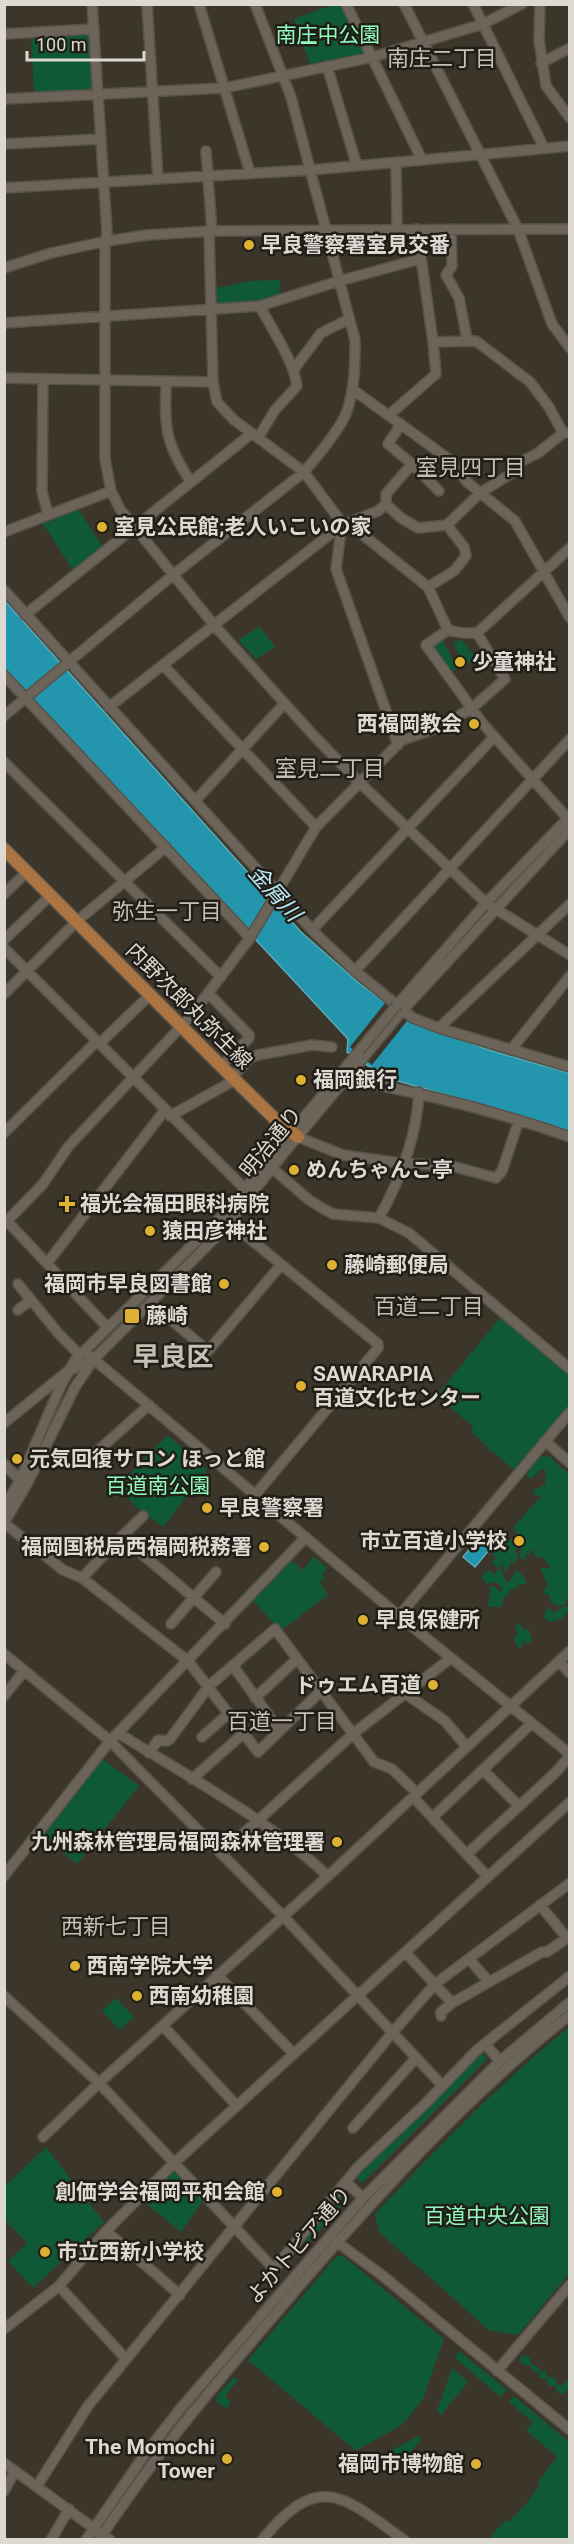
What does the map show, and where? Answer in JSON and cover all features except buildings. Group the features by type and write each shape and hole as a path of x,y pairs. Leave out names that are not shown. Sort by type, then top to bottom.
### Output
{"main road":[{"name":"内野次郎丸弥生線","path":"4,849 233,1078 295,1134"}],"street":[{"path":"92,4 107,240 105,459 111,491 120,509 214,625 284,704 360,783 486,903 570,955"},
{"path":"147,4 158,179"},
{"path":"198,4 250,173"},
{"path":"4,716 70,663 172,575 303,472 318,456 347,412 356,361 355,340 328,230 284,75 255,4"},
{"path":"346,4 422,160"},
{"path":"404,4 518,229 552,324 570,348"},
{"path":"473,4 544,148"},
{"path":"4,99 224,88 373,57 483,24 522,4"},
{"path":"540,4 541,63 550,94 570,118"},
{"path":"4,34 94,29"},
{"path":"541,63 570,48"},
{"path":"327,66 357,166"},
{"path":"4,144 101,139"},
{"path":"4,188 310,170 570,146"},
{"path":"206,151 209,176 213,382 217,402 234,420 303,472 345,524 428,587 448,630"},
{"path":"396,163 397,229"},
{"path":"389,415 436,374 417,229"},
{"path":"451,229 452,266 446,275 459,298 467,339"},
{"path":"4,268 51,253 107,240 147,235 210,231 570,229"},
{"path":"4,323 260,306 420,259"},
{"path":"25,615 190,481 254,436 297,386 295,368 284,353 260,306"},
{"path":"295,368 321,333 349,319"},
{"path":"412,464 386,494 386,504 401,518 418,528 447,525 480,493 512,473 522,461 538,453 566,433 530,382 476,340 433,342"},
{"path":"4,378 213,382"},
{"path":"43,379 42,491 48,515"},
{"path":"166,381 165,428 174,457 190,481"},
{"path":"352,388 450,460 467,482 515,521 570,618"},
{"path":"401,424 388,444 439,491"},
{"path":"4,532 111,491"},
{"path":"109,707 345,524 378,511 386,504"},
{"path":"345,524 336,569 398,745"},
{"path":"428,587 454,571 466,556 464,547 447,525"},
{"path":"569,821 471,709 426,645 448,630 477,633 543,570 570,548"},
{"path":"4,590 312,930 356,971 413,1018 570,1067"},
{"path":"108,1328 48,1262 5,1221 43,1184 68,1147 182,1027 250,938 316,827 402,740 434,729 471,709 505,680 477,633"},
{"path":"163,666 316,827"},
{"path":"4,675 27,696 250,938"},
{"path":"195,801 284,704"},
{"path":"312,930 494,737"},
{"path":"356,971 570,739"},
{"path":"4,762 221,977"},
{"name":"明治通り","path":"400,1008 486,903 569,821"},
{"name":"明治通り","path":"4,1507 20,1480 68,1371 82,1353 226,1219 272,1168 357,1053 495,909 569,821"},
{"path":"4,994 77,921 166,847"},
{"path":"4,894 27,872"},
{"path":"4,940 51,895"},
{"path":"439,1028 570,904"},
{"path":"4,948 245,1189"},
{"path":"512,1050 570,976"},
{"path":"208,993 249,1035 249,1038 221,1066"},
{"path":"4,1133 150,995"},
{"path":"48,1262 168,1113 233,1078 250,1058 312,1045 332,1047"},
{"name":"明治通り","path":"4,1523 27,1484 75,1387 94,1359 215,1240 245,1189 347,1077 357,1053"},
{"path":"347,1077 354,1081 419,1092 570,1137"},
{"path":"379,1218 404,1163 419,1092"},
{"path":"295,1134 343,1155 404,1163 452,1166 496,1178 501,1171 519,1120"},
{"path":"272,1168 309,1200 333,1214 379,1218 409,1233 570,1369"},
{"path":"226,1219 378,1344 378,1348 255,1495"},
{"path":"150,1302 208,1351 281,1264"},
{"path":"18,1284 82,1353 94,1359 399,1616 570,1755 555,1773 467,1854"},
{"path":"18,1310 31,1300"},
{"path":"4,1423 68,1371 94,1359"},
{"path":"92,1456 149,1405"},
{"path":"399,1616 570,1412"},
{"path":"546,1441 570,1463"},
{"path":"4,1464 20,1480"},
{"path":"82,1578 142,1516"},
{"path":"4,1523 63,1570 82,1578 188,1661 258,1752 322,1690"},
{"path":"4,1876 110,1741 225,1624 306,1537"},
{"path":"119,1539 124,1539 225,1624"},
{"path":"171,1624 216,1572"},
{"path":"149,1753 158,1740 170,1739 209,1686 274,1629 374,1762 392,1769 487,1876"},
{"path":"43,2137 570,1651"},
{"path":"4,1654 110,1741 283,1916 440,2083"},
{"path":"221,1854 354,1733 451,1658"},
{"path":"255,1698 297,1659"},
{"path":"558,1662 570,1673"},
{"path":"233,1666 280,1731"},
{"path":"4,1696 24,1671"},
{"path":"406,1694 445,1721 467,1747"},
{"path":"202,1737 229,1713"},
{"path":"433,1817 531,1724"},
{"path":"118,1733 258,1821 328,1876"},
{"path":"192,1779 244,1733"},
{"path":"483,1770 519,1806"},
{"path":"4,2328 59,2286 106,2231 173,2164 570,1802"},
{"path":"37,2486 88,2406 180,2295 233,2226 435,1984 570,1883"},
{"path":"441,2016 441,2012 452,2003 542,1952 547,1952 567,1938 540,1905"},
{"path":"405,1952 452,2003"},
{"path":"469,1959 489,1982"},
{"path":"217,1975 293,2054"},
{"path":"4,1996 99,2083 173,2164 191,2178 274,2269 346,2182 485,2044 570,1976"},
{"name":"よかトピア通り","path":"86,2540 145,2454 180,2409 363,2198 500,2061 570,2002"},
{"name":"よかトピア通り","path":"104,2538 154,2459 337,2242 452,2122 541,2037 570,2014"},
{"path":"163,2026 237,2106"},
{"path":"485,2044 500,2061"},
{"path":"353,2128 416,2058"},
{"path":"346,2182 363,2198"},
{"path":"106,2231 180,2295"},
{"path":"337,2242 383,2276 570,2430"},
{"path":"498,2371 570,2285"},
{"path":"59,2286 126,2359"},
{"path":"4,2463 94,2527 104,2538"},
{"path":"4,2490 15,2471"},
{"path":"262,2540 293,2506 320,2497 340,2499 355,2505 404,2540"},
{"path":"51,2540 69,2509"}],"green space":[{"name":"南庄中公園","path":"332,5 341,5 364,51 363,54 310,64 294,19"},
{"path":"88,33 92,89 88,92 34,93 31,36"},
{"path":"280,280 280,295 263,301 218,306 216,288 250,281"},
{"path":"78,509 103,547 73,570 43,524"},
{"path":"260,627 275,647 256,659 238,640"},
{"path":"442,638 457,669 449,673 432,650 433,643"},
{"path":"461,639 474,655 469,664 459,655 453,644"},
{"path":"503,1318 569,1373 570,1407 516,1472 495,1453 489,1451 488,1447 471,1431 474,1427 436,1396 499,1319"},
{"name":"百道南公園","path":"168,1435 207,1470 163,1527 132,1502 126,1493 126,1486 133,1470"},
{"path":"539,1455 550,1457 569,1474 570,1596 567,1596 567,1602 564,1605 556,1606 550,1601 549,1595 542,1593 548,1586 540,1568 551,1568 543,1558 535,1556 534,1550 530,1555 526,1554 525,1559 522,1560 519,1556 522,1548 518,1547 515,1551 518,1556 515,1563 511,1563 507,1571 503,1569 504,1563 499,1568 492,1564 496,1557 492,1554 494,1545 500,1541 506,1546 505,1540 512,1540 517,1532 513,1528 542,1495 535,1496 533,1490 545,1485 546,1470 541,1470 531,1479 526,1476"},
{"path":"314,1557 328,1569 322,1574 325,1577 320,1583 328,1595 280,1631 253,1600 292,1561 302,1570"},
{"path":"501,1569 506,1582 509,1582 516,1571 520,1572 527,1582 510,1590 503,1599 501,1607 488,1607 491,1586 495,1586 501,1593 502,1587 496,1582 488,1584 482,1576 488,1570 496,1575 497,1570"},
{"path":"564,1606 568,1607 569,1611 561,1619 550,1622 544,1618 546,1610 550,1608 554,1613"},
{"path":"520,1623 523,1629 529,1630 532,1641 527,1644 523,1641 522,1647 519,1648 513,1638 518,1635 515,1626"},
{"path":"100,1757 139,1786 77,1864 42,1835"},
{"path":"116,1998 134,2017 120,2030 102,2011"},
{"name":"百道中央公園","path":"569,2027 569,2274 518,2335 490,2331 379,2232 375,2214 469,2117"},
{"path":"481,2052 487,2059 362,2183 355,2176"},
{"name":"市立西新小学校","path":"46,2147 104,2222 33,2288 8,2261 27,2243 5,2220 5,2186"},
{"path":"172,2169 204,2199 181,2232 143,2201"},
{"path":"342,2196 346,2201 307,2244 302,2240"},
{"path":"339,2231 168,2433 167,2432"},
{"path":"337,2256 343,2256 444,2339 423,2399 403,2424 356,2451 248,2360"},
{"path":"458,2350 507,2390 501,2397 455,2358"},
{"path":"523,2355 529,2357 532,2365 536,2365 541,2372 546,2369 547,2377 555,2378 556,2384 564,2385 565,2381 569,2381 569,2389 563,2394 558,2393 555,2386 549,2386 546,2379 539,2378 540,2373 532,2370 531,2366 521,2364 520,2359"},
{"path":"452,2368 468,2382 441,2415 437,2411"},
{"path":"234,2377 238,2380 225,2396 230,2401 228,2407 225,2408 217,2402 216,2397"},
{"path":"514,2396 569,2442 569,2539 489,2539 504,2521 507,2522 525,2505 540,2483 538,2481 557,2457 526,2430 533,2422 509,2402"},
{"path":"418,2436 422,2439 394,2471 378,2458"}],"water":[{"path":"4,600 301,932 360,984 411,1021 492,1051 569,1073 569,1133 518,1115 394,1080 394,1076 370,1067 347,1052 348,1039 5,670"},
{"path":"482,1534 494,1544 475,1567 463,1557"}],"pier":[{"path":"385,1003 407,1021 372,1065 350,1047"}],"place":[{"name":"早良警察署室見交番","path":"249,245"},
{"name":"室見公民館;老人いこいの家","path":"102,527"},
{"name":"少童神社","path":"460,662"},
{"name":"西福岡教会","path":"474,724"},
{"name":"福岡銀行","path":"301,1080"},
{"name":"めんちゃんこ亭","path":"294,1170"},
{"name":"福光会福田眼科病院","path":"67,1204"},
{"name":"猿田彦神社","path":"150,1231"},
{"name":"藤崎郵便局","path":"332,1265"},
{"name":"福岡市早良図書館","path":"224,1284"},
{"name":"藤崎","path":"132,1316"},
{"name":"SAWARAPIA 百道文化センター","path":"301,1386"},
{"name":"元気回復サロン ほっと館","path":"17,1459"},
{"name":"早良警察署","path":"207,1508"},
{"name":"市立百道小学校","path":"519,1541"},
{"name":"福岡国税局西福岡税務署","path":"264,1547"},
{"name":"早良保健所","path":"363,1620"},
{"name":"ドゥエム百道","path":"433,1685"},
{"name":"九州森林管理局福岡森林管理署","path":"337,1842"},
{"name":"西南学院大学","path":"75,1966"},
{"name":"西南幼稚園","path":"137,1996"},
{"name":"創価学会福岡平和会館","path":"277,2192"},
{"name":"市立西新小学校","path":"45,2252"},
{"name":"The Momochi Tower","path":"227,2459"},
{"name":"福岡市博物館","path":"476,2464"}],"district":[{"name":"南庄二丁目","path":"442,58"},
{"name":"室見四丁目","path":"471,467"},
{"name":"室見二丁目","path":"330,768"},
{"name":"弥生一丁目","path":"167,911"},
{"name":"百道二丁目","path":"429,1306"},
{"name":"早良区","path":"173,1357"},
{"name":"百道一丁目","path":"282,1721"},
{"name":"西新七丁目","path":"116,1926"}],"water label":[{"name":"金屑川","path":"275,893"}]}
